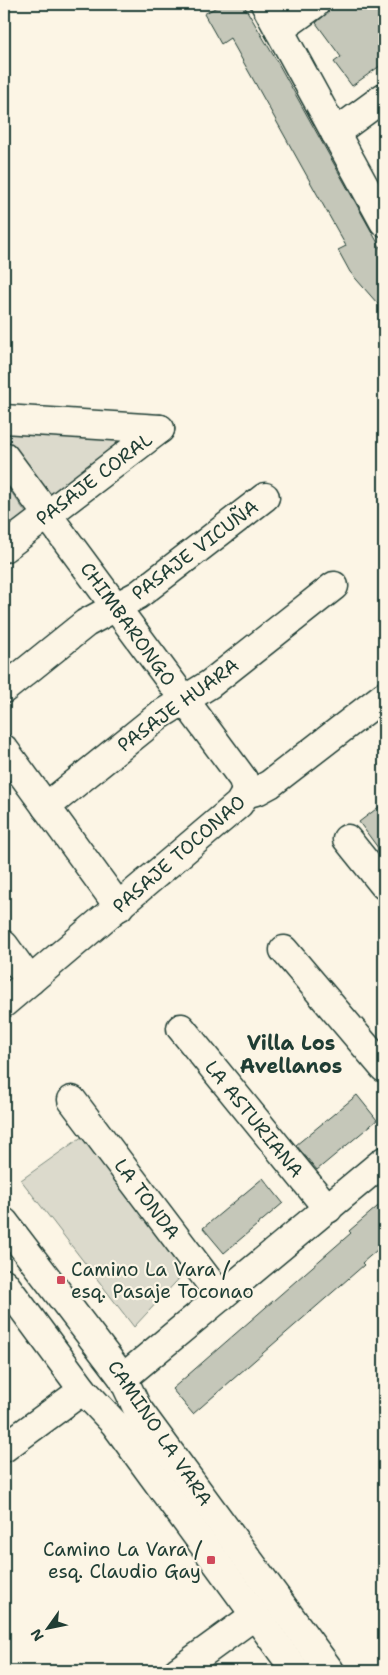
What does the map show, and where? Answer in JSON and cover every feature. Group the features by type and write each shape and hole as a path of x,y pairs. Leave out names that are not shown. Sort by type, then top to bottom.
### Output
{"street":[{"path":"265,4 384,222"},
{"path":"279,30 315,4"},
{"path":"335,133 384,97"},
{"name":"PASAJE CORAL","path":"4,418 160,429 4,548"},
{"name":"CHIMBARONGO","path":"4,456 242,779 245,794"},
{"name":"PASAJE VICUÑA","path":"4,689 86,624 138,595 265,497"},
{"name":"PASAJE HUARA","path":"46,807 160,715 210,684 334,586"},
{"name":"PASAJE TOCONAO","path":"4,1003 239,804 245,794 260,790 270,784 384,696"},
{"path":"4,749 119,907"},
{"path":"346,839 384,885"},
{"path":"4,944 30,981"},
{"path":"284,950 384,1068"},
{"name":"LA ASTURIANA","path":"181,1028 328,1209"},
{"name":"LA TONDA","path":"72,1100 221,1298"},
{"path":"4,1448 80,1386 116,1369 221,1298 384,1161"},
{"name":"CAMINO LA VARA","path":"4,1222 116,1369 137,1408 330,1671"},
{"name":"CAMINO LA VARA","path":"4,1283 80,1386 115,1424 296,1671"},
{"path":"178,1671 255,1615"}],"shaded area":[{"path":"4,430 132,436 48,498 4,437"},
{"path":"4,482 26,513 4,529"},
{"path":"83,1136 188,1269 134,1327 21,1180"}],"building":[{"path":"222,4 243,4 278,63 384,254 384,311 350,272 338,250 346,246 230,38 221,44 204,14"},
{"path":"331,4 384,4 384,63 352,86 334,62 341,57 316,23 329,11"},
{"path":"384,803 384,856 359,822"},
{"path":"357,1095 377,1120 317,1170 296,1145"},
{"path":"263,1178 283,1203 224,1253 203,1228"},
{"path":"384,1201 384,1244 362,1263 364,1265 193,1414 172,1389 351,1233 349,1231"}],"place":[{"name":"Camino La Vara / esq. Pasaje Toconao","path":"61,1280"},
{"name":"Camino La Vara / esq. Claudio Gay","path":"211,1560"}],"district":[{"name":"Villa Los Avellanos","path":"291,1054"}]}
